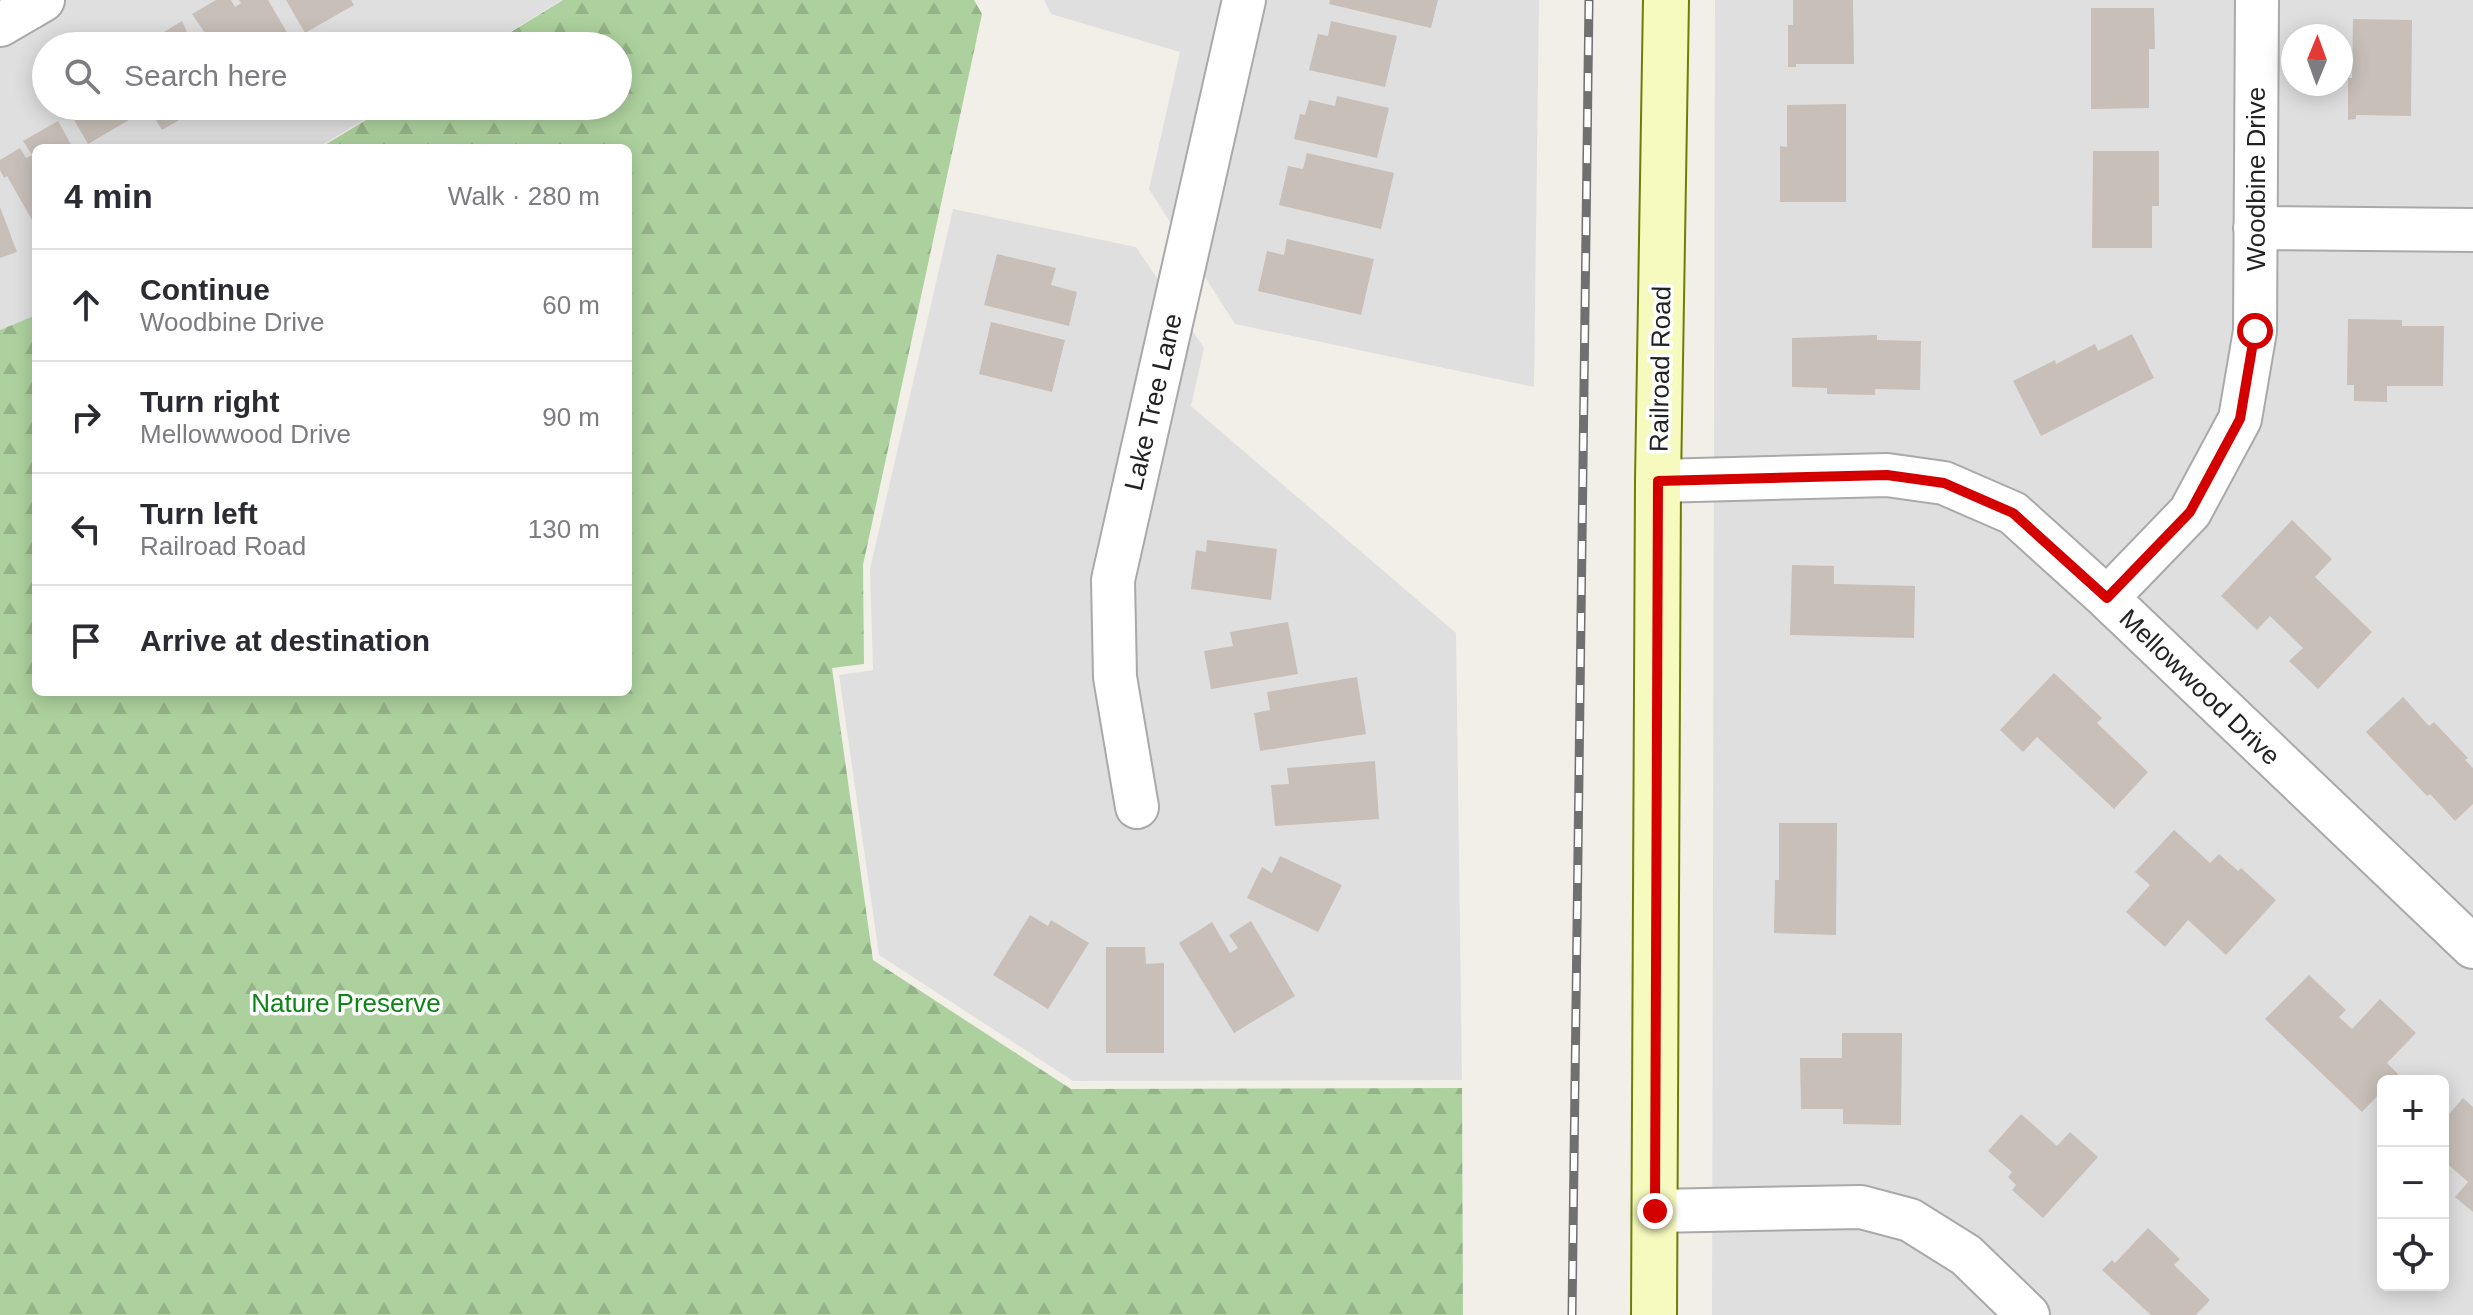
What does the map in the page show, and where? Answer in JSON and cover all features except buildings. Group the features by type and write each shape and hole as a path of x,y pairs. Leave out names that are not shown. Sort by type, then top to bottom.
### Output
{"street":[{"path":"0,25 43,0"},
{"name":"Lake Tree Lane","path":"1137,807 1115,677 1113,580 1244,0"},
{"name":"Railroad Road","path":"1654,1315 1658,481 1666,0"},
{"name":"Woodbine Drive","path":"2107,598 2190,512 2240,419 2255,331 2257,0"},
{"path":"2255,228 2473,230"},
{"name":"Mellowwood Drive","path":"1658,481 1887,475 1944,483 2013,513 2107,598 2473,947"},
{"path":"1655,1211 1861,1207 1897,1216 1910,1220 1966,1255 2028,1315"}],"shaded area":[{"path":"0,0 562,0 509,32 32,32 32,120 364,120 324,144 32,144 32,317 0,330"},
{"path":"1044,0 1539,0 1534,387 1235,324 1149,189 1180,52 1051,14"},
{"path":"1715,0 2473,0 2473,1315 1712,1315"},
{"path":"953,209 1136,247 1204,348 1191,406 1456,633 1462,1080 1073,1081 879,955 839,675 873,670 870,569"}],"green space":[{"name":"Nature Preserve","path":"563,0 974,0 982,14 863,565 864,664 832,668 873,960 1071,1089 1462,1088 1463,1315 0,1315 0,330 32,317 32,696 632,696 632,144 327,144 366,120 632,120 632,32 511,32"}],"railway":[{"path":"1572,1315 1589,0"}],"route":[{"path":"1655,1211 1658,481 1887,475 1944,483 2013,513 2107,598 2190,512 2240,419 2255,331"}]}
